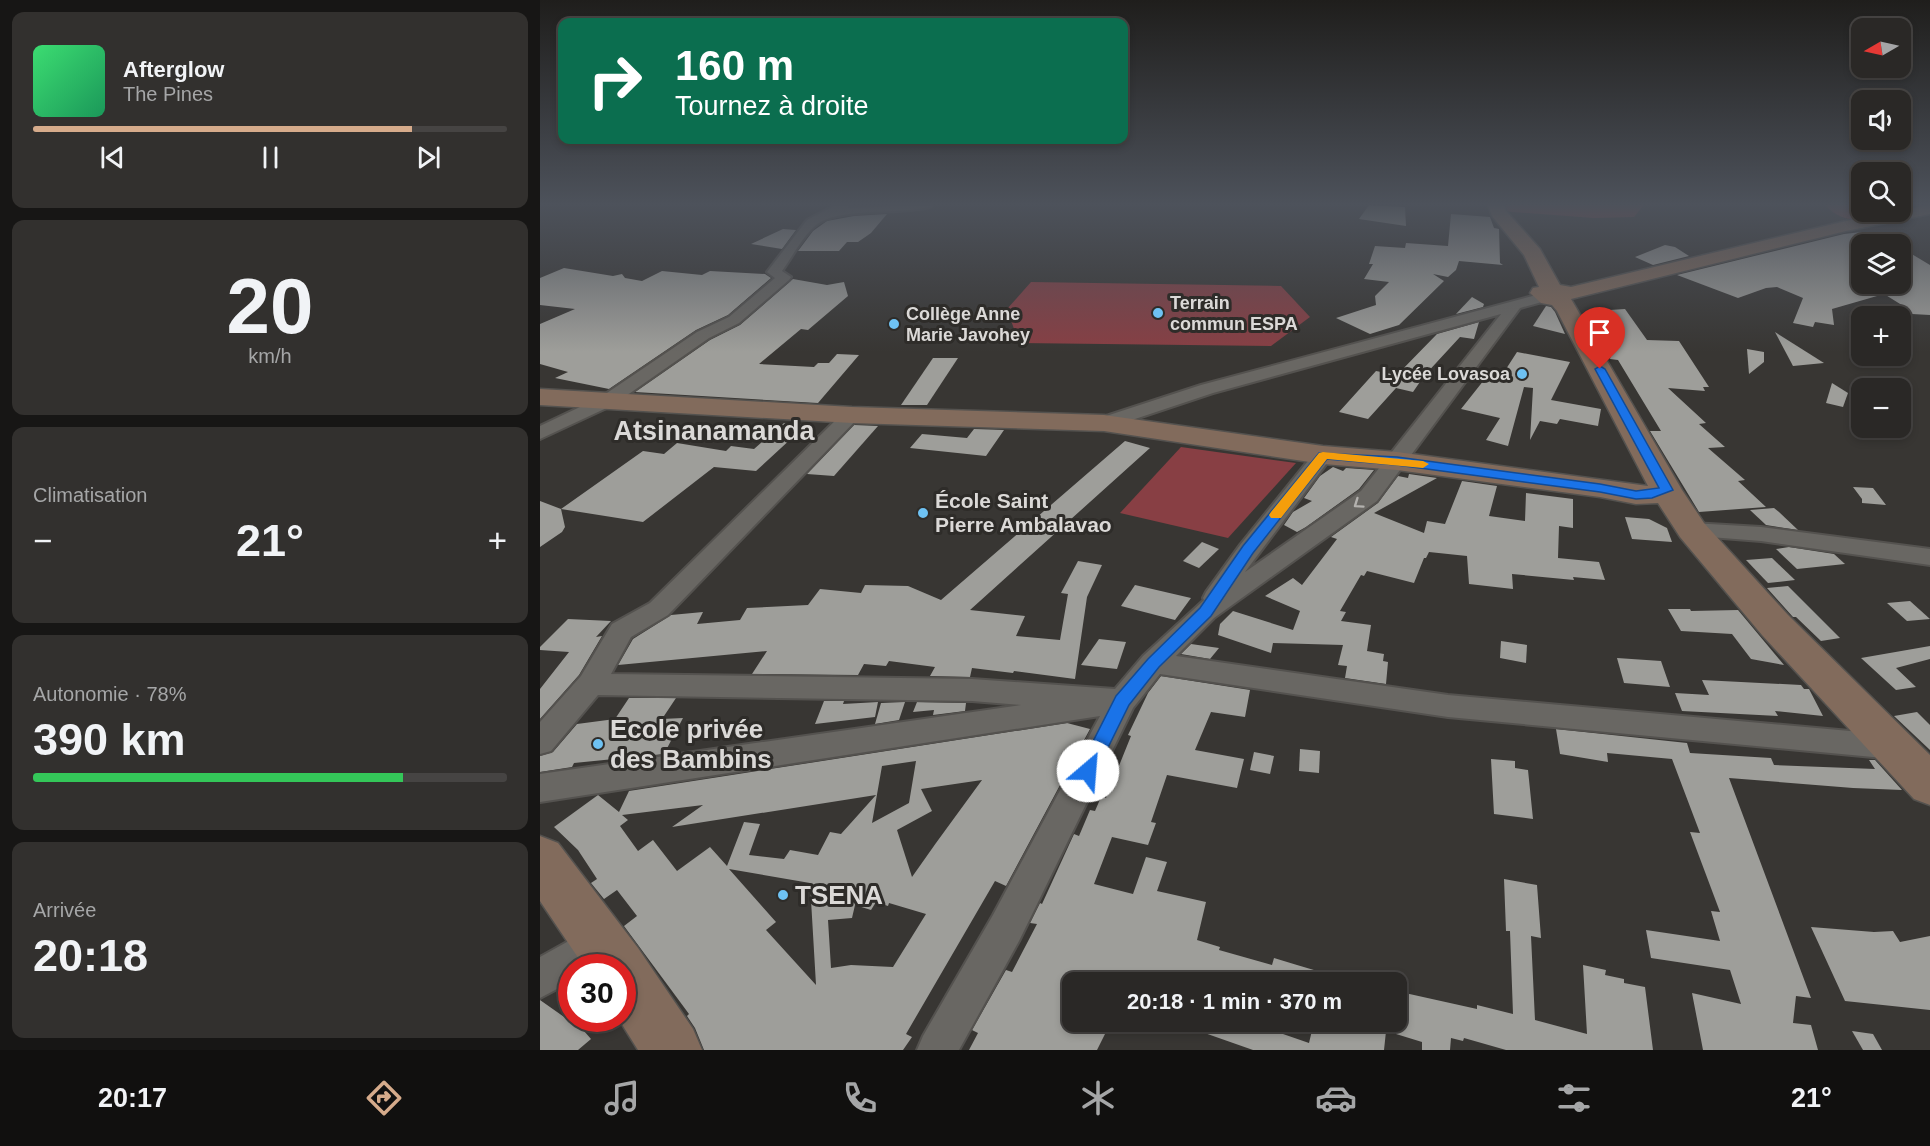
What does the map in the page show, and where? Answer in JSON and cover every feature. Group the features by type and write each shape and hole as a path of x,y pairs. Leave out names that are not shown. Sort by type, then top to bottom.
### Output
{"street":[{"path":"540,433 607,401 703,335 734,320 784,277 774,272 783,262 786,254"},
{"path":"1534,254 1554,295 1567,309 1666,490 1692,530 1775,625 1930,785"},
{"path":"1104,423 1207,389 1515,305 1554,295 1575,293 1736,254"},
{"path":"937,1050 1006,928 1122,701 1154,663 1205,612 1370,496 1515,305"},
{"path":"540,397 852,415 1104,423 1323,455 1397,461 1600,488 1636,495 1652,495 1666,490"},
{"path":"540,742 591,684 621,631 659,609 852,415"},
{"path":"1205,612 1248,550 1323,455"},
{"path":"1600,488 1692,530 1761,534 1930,557"},
{"path":"1154,663 1448,706 1895,747"},
{"path":"591,684 972,690 1122,701"},
{"path":"540,788 1122,701"},
{"path":"540,859 609,954"},
{"path":"540,979 558,975"},
{"path":"636,995 672,1050"}],"shaded area":[{"name":"Terrain commun ESPA","path":"1031,282 1281,286 1310,317 1271,346 1019,343 1007,309"},
{"path":"1181,447 1296,463 1228,538 1120,513"}],"building":[{"path":"1372,254 1500,254 1500,263 1503,265 1459,261 1456,270 1448,277 1433,274 1444,281 1399,325 1370,334 1336,318 1376,305 1375,296 1389,282 1364,279 1373,264 1369,264"},
{"path":"1642,254 1686,254 1689,256 1653,265 1635,257"},
{"path":"1763,254 1851,254 1851,294 1884,294 1832,309 1834,325 1815,322 1813,327 1793,323 1803,298 1777,287 1766,288 1738,298 1677,275"},
{"path":"1912,254 1930,265 1930,315 1912,314 1911,306 1903,306 1884,294 1911,294"},
{"path":"564,268 613,276 622,274 625,278 642,281 662,271 702,275 710,271 765,274 771,278 728,315 696,330 609,389 555,378 568,372 540,364 540,324 575,309 540,305 540,278"},
{"path":"793,279 827,285 844,282 848,296 808,330 801,329 759,364 814,367 818,363 829,363 837,354 859,355 818,403 635,392 710,340 740,325"},
{"path":"1472,297 1484,304 1483,307 1456,314"},
{"path":"1546,306 1551,307 1555,312 1565,334 1533,326"},
{"path":"1625,309 1647,340 1679,341 1709,387 1703,387 1705,391 1668,388 1706,423 1699,424 1725,447 1708,448 1745,480 1738,481 1766,507 1699,512 1650,431 1661,431 1618,360 1610,359 1613,346 1607,345 1593,311"},
{"path":"1479,322 1474,339 1460,337 1424,376 1413,392 1396,388 1368,419 1339,412 1376,371 1397,375 1437,334"},
{"path":"1775,332 1824,363 1793,366"},
{"path":"1747,349 1764,352 1764,362 1749,374"},
{"path":"1517,352 1570,362 1551,400 1601,409 1598,426 1560,419 1557,424 1540,421 1530,440 1533,388 1524,387 1508,446 1486,440 1500,418 1461,409 1484,380 1497,383"},
{"path":"933,358 958,358 927,405 901,405"},
{"path":"1832,383 1848,393 1843,407 1826,403"},
{"path":"784,423 806,425 756,471 714,467 643,522 561,509 643,451 664,454 677,443 726,451 731,446 754,449"},
{"path":"854,425 878,426 834,476 807,474"},
{"path":"974,429 1004,430 986,456 910,448 922,434 967,438"},
{"path":"1125,441 1150,448 970,610 1025,616 1016,636 1060,640 1068,594 1061,593 1078,561 1102,565 1087,597 1075,679 972,668 970,677 930,676 935,667 889,661 886,666 864,664 858,675 752,674 767,651 618,665 633,639 671,615 703,612 697,624 740,620 747,608 808,605 820,589 861,593 865,585 908,586 941,600"},
{"path":"1333,467 1343,471 1346,468 1374,470 1359,489 1306,527 1297,532 1284,525 1293,512 1312,501 1304,498 1320,476"},
{"path":"1409,474 1437,478 1374,513 1424,533 1427,521 1445,524 1462,481 1497,486 1489,516 1525,521 1526,493 1573,499 1573,528 1559,526 1558,558 1599,562 1605,580 1573,577 1574,580 1512,574 1513,589 1469,584 1467,556 1429,552 1424,558 1414,583 1367,571 1364,576 1361,575 1340,611 1346,612 1341,621 1371,625 1367,651 1384,654 1383,661 1388,662 1386,684 1345,678 1347,666 1338,665 1343,645 1273,643 1271,653 1218,635 1220,624 1233,611 1293,630 1300,611 1265,596 1293,578 1302,585 1337,539 1331,537 1378,503 1398,476 1408,478"},
{"path":"1853,487 1873,488 1886,505 1862,503 1862,499"},
{"path":"540,501 561,509 565,527 562,532 540,547"},
{"path":"1774,508 1798,530 1766,525 1750,510"},
{"path":"1625,517 1649,519 1667,528 1672,542 1632,539"},
{"path":"1202,542 1219,549 1199,568 1183,561"},
{"path":"1789,547 1834,554 1845,564 1797,569 1776,549"},
{"path":"1772,558 1795,580 1768,583 1746,560"},
{"path":"1135,585 1191,598 1175,620 1121,606"},
{"path":"1788,586 1840,638 1821,641 1796,617 1793,617 1767,588"},
{"path":"1910,601 1930,619 1907,621 1887,603"},
{"path":"1668,609 1738,610 1784,665 1751,659 1732,634 1681,631"},
{"path":"568,619 611,621 596,637 602,636 579,675 540,719 540,689 569,652 540,650 540,647"},
{"path":"1099,639 1126,642 1117,669 1081,665"},
{"path":"1501,641 1527,645 1526,663 1500,658"},
{"path":"1191,644 1219,648 1210,659 1181,654"},
{"path":"1930,646 1930,659 1896,668 1916,687 1896,690 1861,658"},
{"path":"1617,658 1661,661 1670,687 1624,683"},
{"path":"1161,676 1250,690 1245,717 1211,712 1195,750 1244,759 1237,788 1167,775 1151,822 1156,823 1148,845 1112,837 1094,884 1133,894 1146,857 1167,862 1157,891 1206,902 1197,940 1220,947 1219,950 1272,965 1274,958 1321,972 1062,972 1062,1032 1106,1032 1097,1050 969,1050 978,1033 972,1030 1006,970 1012,972 1037,924 1030,923 1040,903 1042,904 1074,834 1079,836 1090,810 1095,811 1101,797 1106,798 1131,736 1128,735 1148,693"},
{"path":"1702,680 1801,685 1804,689 1809,689 1823,716 1775,711 1778,716 1682,711 1675,693 1709,695"},
{"path":"629,698 676,698 662,719 683,718 664,754 574,763 572,767 540,772 540,756 553,752 577,724 615,719"},
{"path":"824,701 844,701 843,704 878,702 875,717 815,724"},
{"path":"905,702 899,720 875,724 881,703"},
{"path":"917,702 966,703 965,711 933,715 934,710 913,712"},
{"path":"1917,712 1930,725 1930,750 1894,716"},
{"name":"TSENA","path":"1067,723 1090,729 1006,886 995,881 906,1034 912,1037 903,1050 704,1050 687,1016 689,1014 624,926 637,916 617,890 604,899 591,883 597,879 578,850 554,827 598,795 619,812 629,791","holes":["916,761 909,803 872,823 882,766","982,780 912,877 897,830 932,811 921,789","876,795 841,834 830,832 818,855 790,850 784,859 749,855 760,824 744,822 727,866 710,847 677,871 653,840 638,851 620,826 628,820 622,815 703,805 672,827","729,869 810,883 816,985 766,930 776,922","876,902 888,906 889,903 926,914 893,967 851,965 831,968 828,920 852,918 855,905 871,910"]},
{"path":"1556,729 1687,743 1690,753 1771,758 1774,765 1875,769 1869,760 1875,760 1902,790 1729,778 1811,998 1796,996 1793,1023 1811,1025 1818,1050 1703,1050 1692,993 1741,1004 1730,970 1651,958 1646,930 1720,941 1711,911 1720,912 1690,832 1700,833 1672,759 1607,753 1608,762 1560,754"},
{"path":"1300,749 1320,751 1319,773 1299,771"},
{"path":"1254,752 1274,756 1270,774 1250,770"},
{"path":"1491,759 1515,761 1515,768 1528,770 1533,819 1494,814"},
{"path":"1504,879 1537,885 1541,938 1531,936 1535,1020 1587,1034 1583,965 1606,970 1605,975 1624,979 1624,983 1645,987 1653,1050 1506,1050 1464,1038 1463,1041 1451,1038 1450,1050 1422,1050 1422,1042 1396,1034 1396,1032 1407,1032 1407,993 1477,1009 1477,1005 1513,1014 1510,931 1506,931"},
{"path":"1811,927 1874,932 1893,931 1900,942 1930,936 1930,1010 1845,1001"},
{"path":"540,1000 558,1013 558,1032 585,1032 591,1039 578,1050 540,1050"},
{"path":"1852,1031 1873,1034 1882,1050 1863,1050"},
{"path":"1202,1032 1277,1032 1309,1043 1312,1032 1386,1032 1384,1050 1253,1050"}],"slow traffic":[{"path":"1276,515 1323,455 1423,464"}],"place":[{"name":"Terrain commun ESPA","path":"1158,313"},
{"name":"Collège Anne Marie Javohey","path":"894,324"},
{"name":"Lycée Lovasoa","path":"1522,374"},
{"name":"École Saint Pierre Ambalavao","path":"923,513"},
{"name":"Ecole privée des Bambins","path":"598,744"},
{"name":"TSENA","path":"783,895"}],"district":[{"name":"Atsinanamanda","path":"714,431"}],"route":[{"path":"1088,771 1122,701 1154,663 1205,612 1248,550 1323,455 1397,461 1600,488 1636,495 1652,495 1666,490 1600,369"}]}
